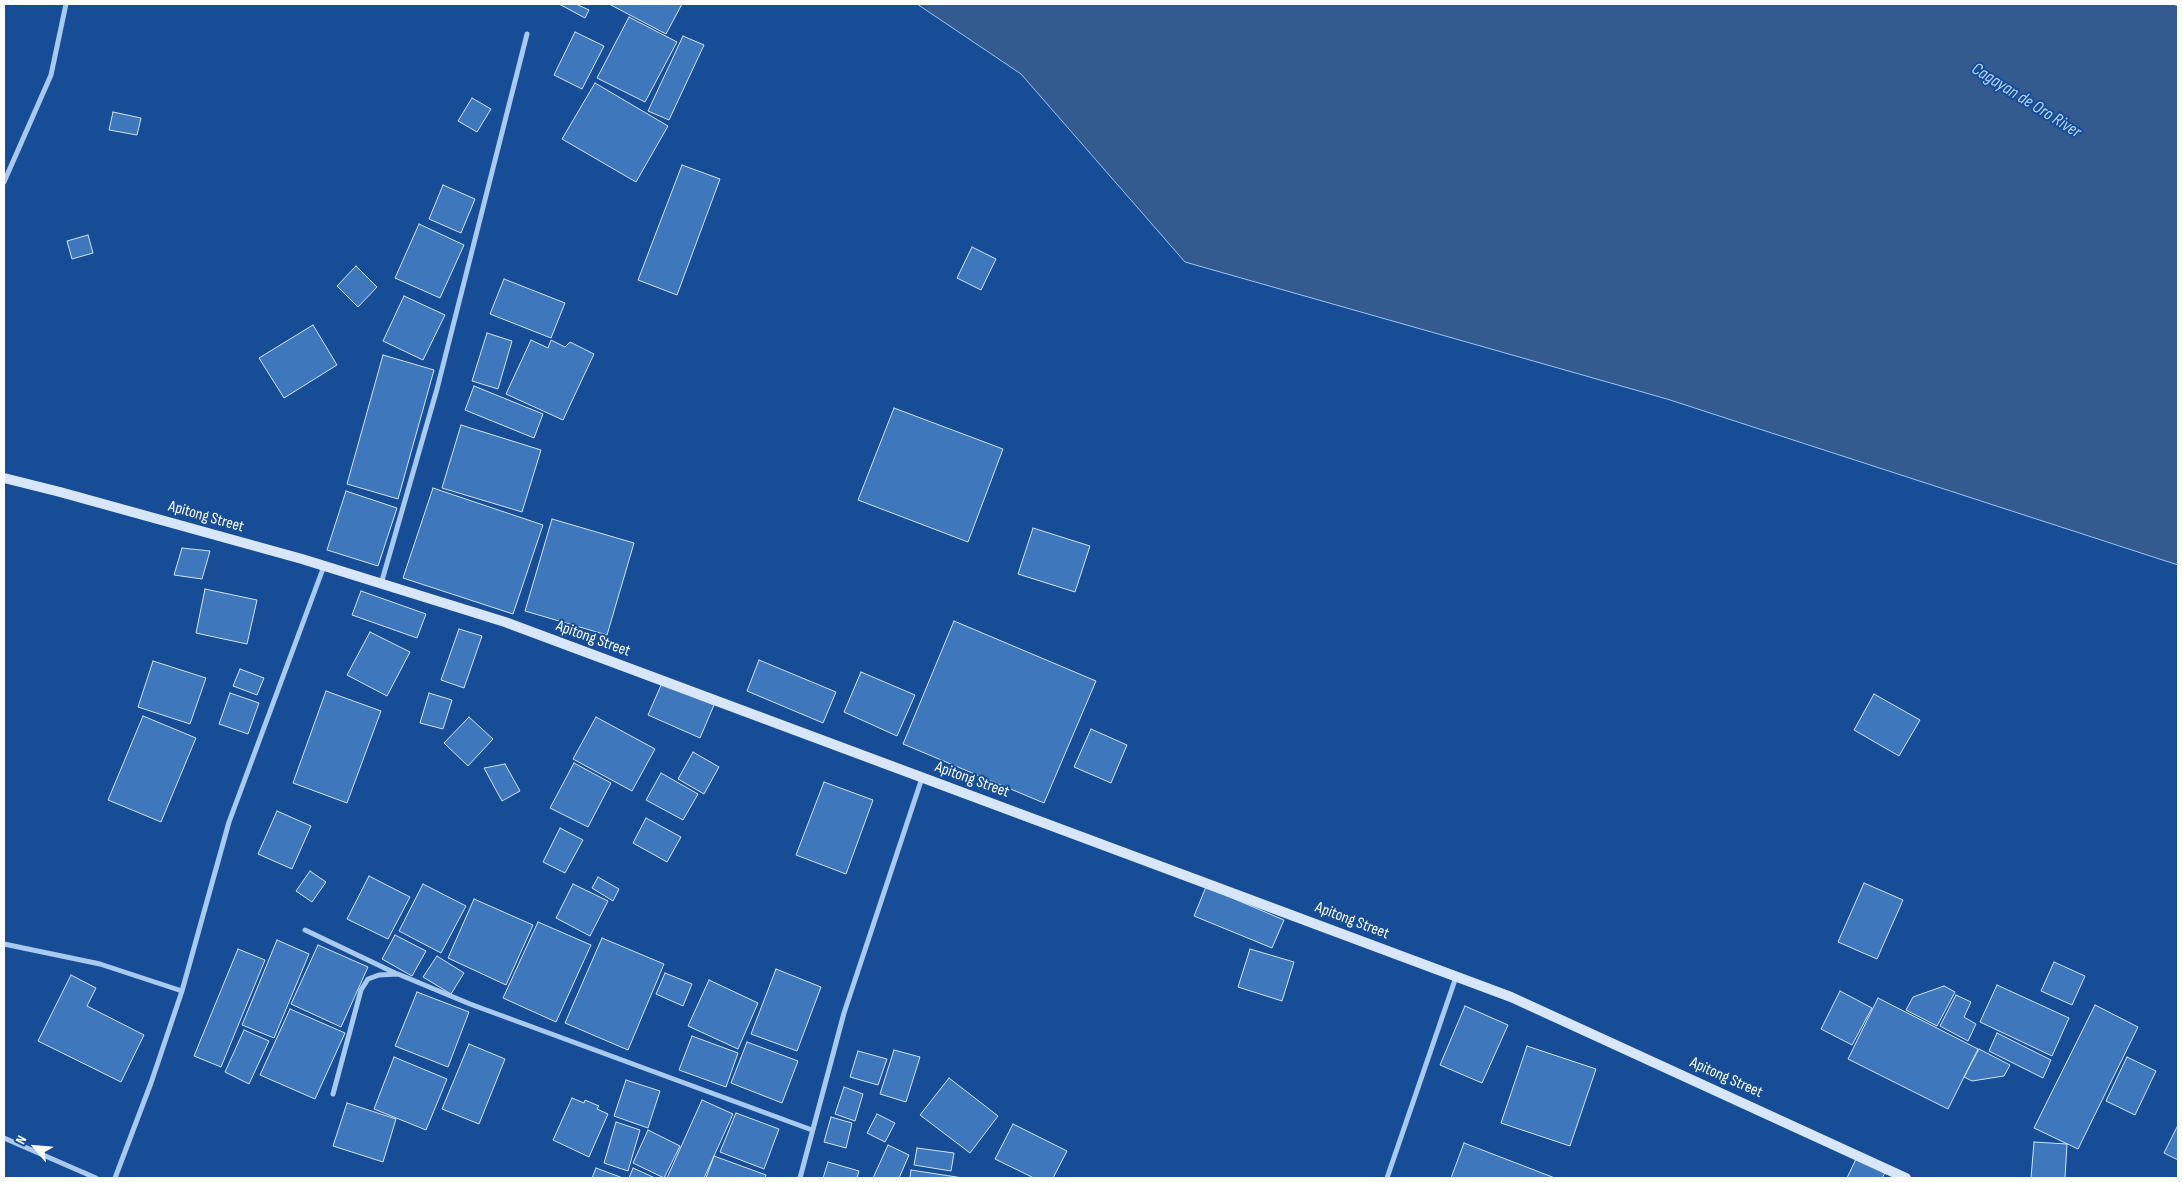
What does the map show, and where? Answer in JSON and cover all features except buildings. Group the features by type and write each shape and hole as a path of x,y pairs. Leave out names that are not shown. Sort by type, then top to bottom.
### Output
{"street":[{"path":"4,182 51,75 66,4"},
{"path":"381,584 437,389 526,34"},
{"name":"Apitong Street","path":"4,478 69,494 324,566 505,622 1512,997 1906,1178"},
{"path":"115,1178 152,1083 182,992 229,822 324,566"},
{"path":"800,1178 844,1013 922,777"},
{"path":"305,930 398,974 470,1004 812,1130"},
{"path":"4,944 100,964 182,992"},
{"path":"333,1094 351,1020 361,990 368,979 379,975 398,974"},
{"path":"1387,1178 1456,977"},
{"path":"4,1138 96,1178"}],"water":[{"name":"Cagayan de Oro River","path":"917,4 2173,4 2178,6 2178,565 1667,399 1185,262 1021,74"}]}
